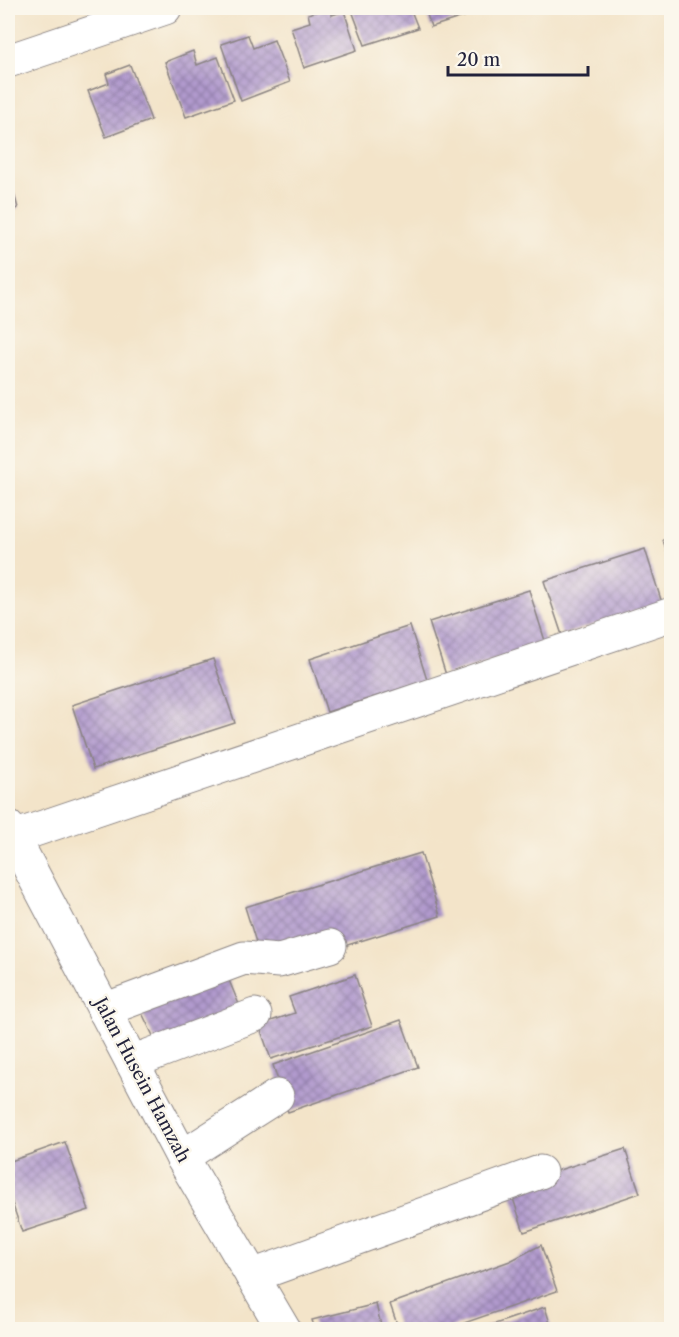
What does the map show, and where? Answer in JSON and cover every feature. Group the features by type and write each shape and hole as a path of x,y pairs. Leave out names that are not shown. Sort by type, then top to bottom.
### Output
{"street":[{"path":"8,61 165,8"},
{"path":"9,834 672,614"},
{"name":"Jalan Husein Hamzah","path":"9,834 182,1156 284,1329"},
{"path":"104,1010 244,958 279,962 330,946"},
{"path":"132,1062 255,1015"},
{"path":"182,1156 277,1096"},
{"path":"252,1276 540,1172"}],"building":[{"path":"329,8 332,15 344,11 357,50 304,68 291,28 310,22 308,14"},
{"path":"351,8 410,8 418,28 365,45"},
{"path":"425,8 484,8 485,10 431,27"},
{"path":"248,35 253,48 274,40 290,82 241,101 221,44"},
{"path":"193,51 197,65 218,57 234,100 186,117 165,62"},
{"path":"130,65 151,120 106,137 88,91 109,83 106,74"},
{"path":"8,172 18,208 8,211"},
{"path":"672,537 672,564 671,564 663,540"},
{"path":"645,549 662,603 562,635 544,581"},
{"path":"529,590 546,644 446,675 429,622"},
{"path":"410,626 427,680 327,712 310,659"},
{"path":"213,659 235,723 93,769 72,705"},
{"path":"421,853 440,916 338,948 260,955 245,907"},
{"path":"355,975 372,1026 271,1059 259,1025 295,1013 289,997"},
{"path":"228,978 243,1014 159,1048 142,1013"},
{"path":"401,1020 418,1067 288,1112 273,1065"},
{"path":"65,1142 89,1210 22,1232 8,1191 8,1162"},
{"path":"625,1149 640,1193 524,1232 509,1186"},
{"path":"541,1245 557,1291 444,1330 399,1330 390,1304 510,1261"},
{"path":"376,1304 382,1330 315,1330 312,1320"},
{"path":"545,1307 552,1330 480,1330 480,1329"}]}
